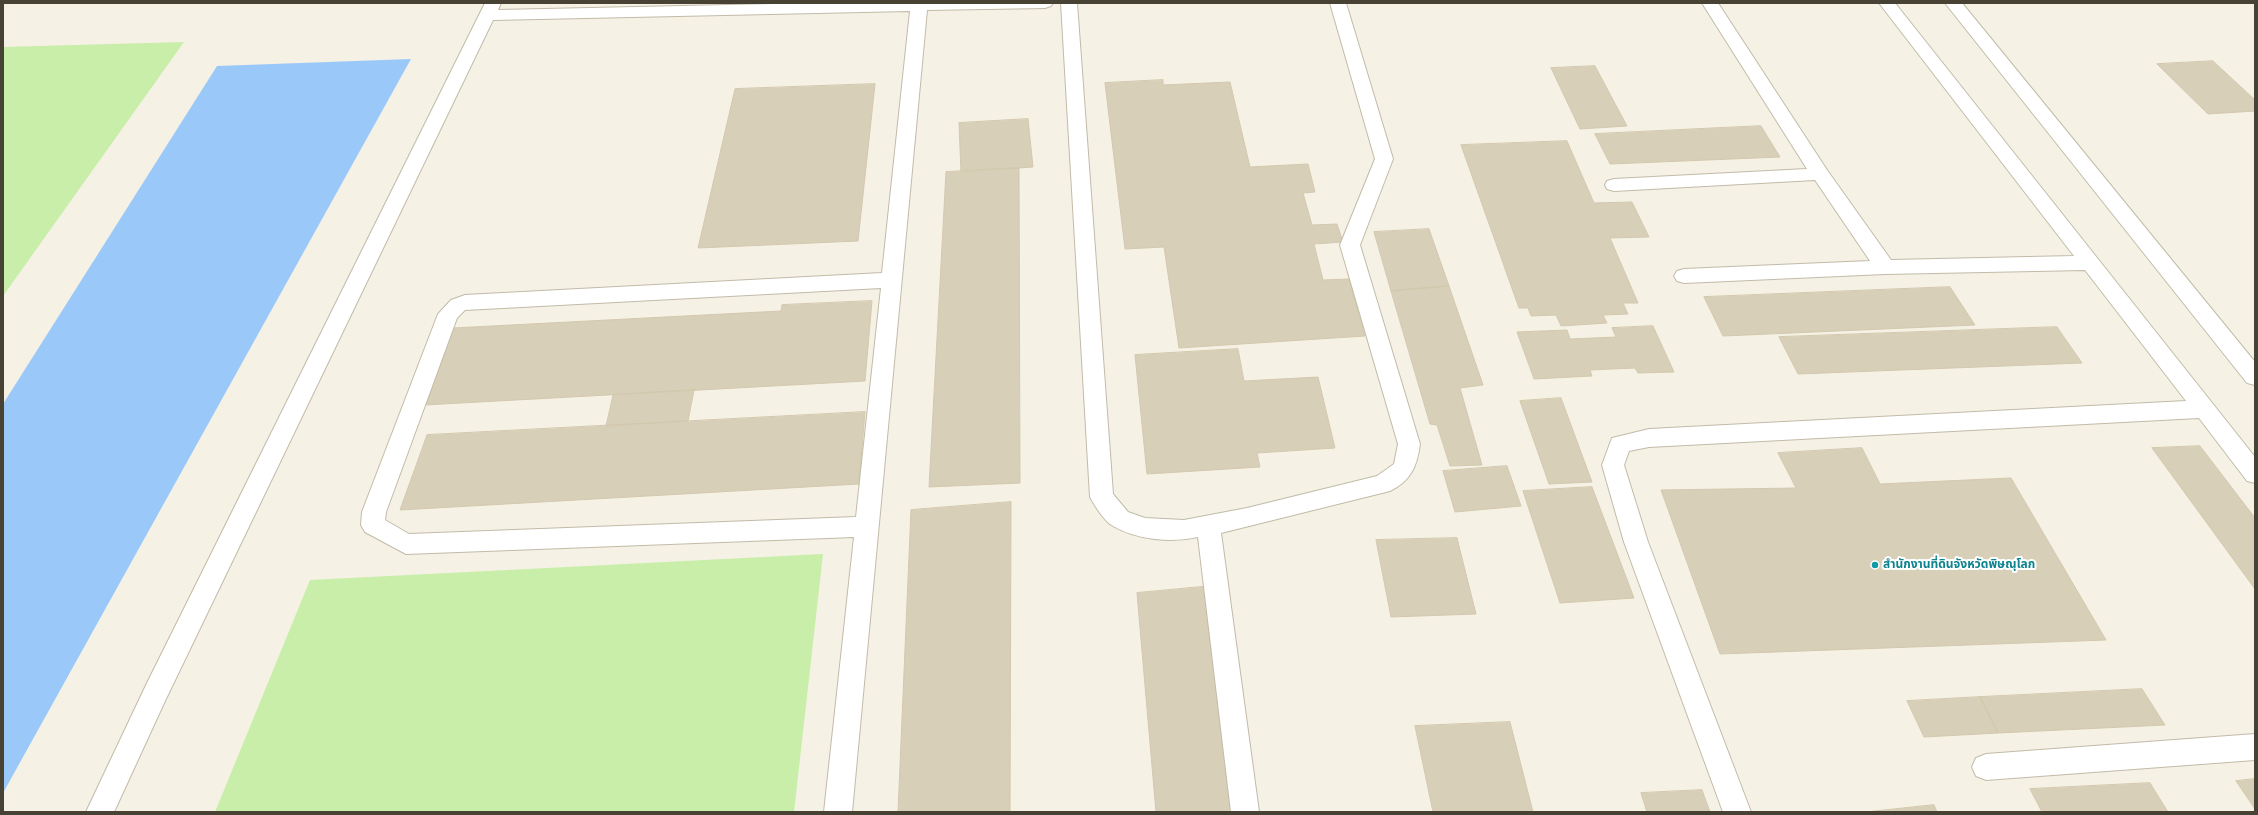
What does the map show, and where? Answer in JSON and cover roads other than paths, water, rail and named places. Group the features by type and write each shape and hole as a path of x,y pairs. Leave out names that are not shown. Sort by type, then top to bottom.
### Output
{"street":[{"path":"100,812 159,685 490,9 919,7 1045,3"},
{"path":"1069,3 1102,497 1120,519 1144,528 1184,530 1247,518 1382,484 1395,479 1407,464 1409,444 1350,245 1384,159 1338,3"},
{"path":"1710,3 1820,174 1885,267"},
{"path":"1887,3 2255,474"},
{"path":"1953,3 2255,377"},
{"path":"838,812 919,7"},
{"path":"1614,185 1820,174"},
{"path":"1684,276 1885,267 2090,264"},
{"path":"867,527 406,544 373,525 374,512 448,314 458,305 499,300 891,280"},
{"path":"1737,812 1636,542 1613,466 1620,444 1649,438 2204,409"},
{"path":"1208,525 1245,812"},
{"path":"1986,767 2255,747"}],"water":[{"path":"411,59 3,793 3,404 217,66"}],"place":[{"name":"สำนักงานที่ดินจังหวัดพิษณุโลก","path":"1875,565"}]}
